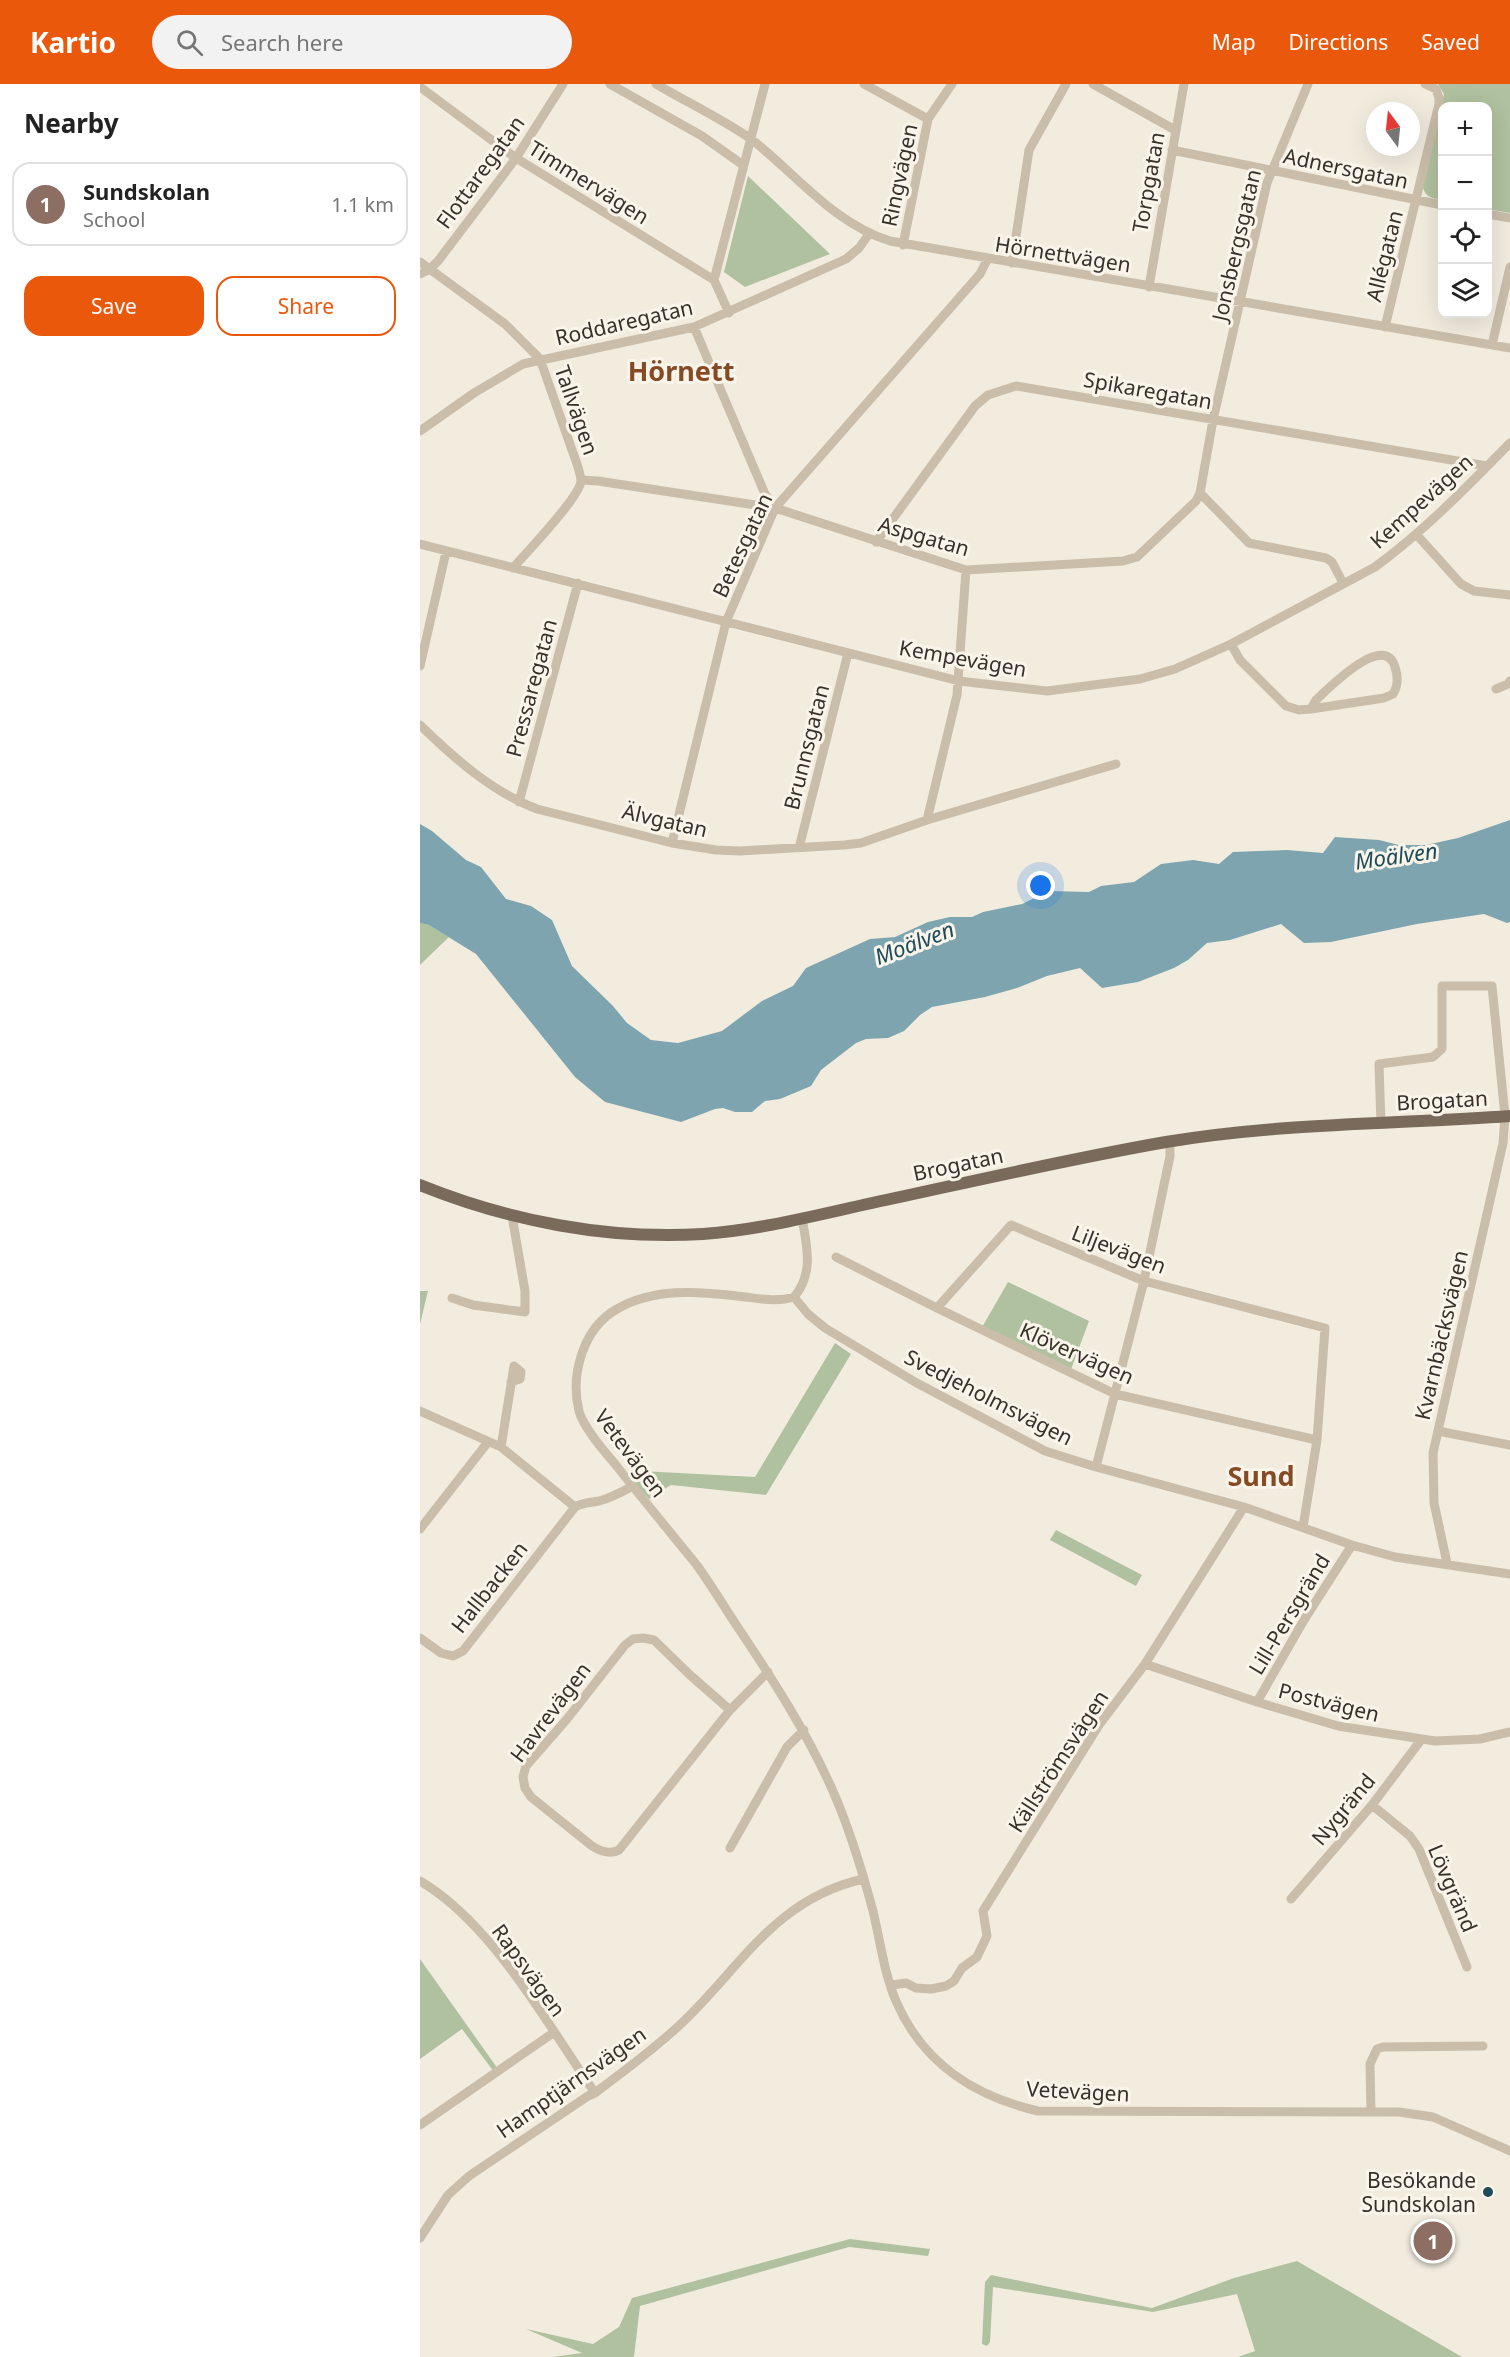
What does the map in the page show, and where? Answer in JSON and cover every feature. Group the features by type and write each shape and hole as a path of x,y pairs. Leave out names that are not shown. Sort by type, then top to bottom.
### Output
{"main road":[{"name":"Brogatan","path":"420,1185 512,1216 590,1230 645,1235 704,1234 802,1218 1077,1158 1170,1142 1290,1127 1508,1116"}],"street":[{"name":"Flottaregatan","path":"420,274 430,269 516,158 563,84"},
{"path":"610,84 702,136 743,165"},
{"name":"Hörnettvägen","path":"656,84 749,138 836,212 869,234 903,244 987,260 1510,348"},
{"path":"729,313 714,280 749,138 765,84"},
{"path":"864,84 928,119"},
{"name":"Ringvägen","path":"903,244 928,119 952,84"},
{"path":"1012,263 1029,150 1066,84"},
{"path":"1093,84 1175,130"},
{"name":"Torpgatan","path":"1149,286 1184,84"},
{"name":"Jonsbergsgatan","path":"1213,420 1271,171 1308,84"},
{"name":"Allégatan","path":"1385,327 1439,104 1436,89 1425,84"},
{"name":"Timmervägen","path":"420,87 516,158 714,280"},
{"name":"Adnersgatan","path":"1172,150 1438,204"},
{"path":"1492,215 1510,218"},
{"name":"Roddaregatan","path":"422,427 513,369 540,359 655,337 694,327 846,259 859,248 869,234"},
{"name":"Betesgatan","path":"672,843 726,621 775,508 980,274 987,260"},
{"name":"Tallvägen","path":"420,262 505,324 540,359 581,480 563,509 513,568"},
{"path":"1492,345 1510,267"},
{"path":"694,327 765,494 775,508"},
{"name":"Spikaregatan","path":"876,542 975,406 987,395 1000,389 1016,386 1034,387 1487,466"},
{"path":"1213,420 1200,493 1249,543 1326,558 1332,562 1343,584"},
{"name":"Kempevägen","path":"420,544 959,681 1047,691 1080,688 1140,679 1174,669 1231,644 1375,567 1416,534 1510,443"},
{"name":"Aspgatan","path":"581,480 775,508 966,570 1123,561 1137,557 1196,501 1200,493"},
{"path":"1416,534 1461,584 1474,591 1510,595"},
{"path":"420,666 446,552"},
{"path":"927,820 959,681 966,570"},
{"name":"Pressaregatan","path":"519,802 578,583"},
{"path":"1231,644 1240,660 1286,706 1299,710 1311,709 1384,698 1393,694 1398,681 1395,666 1391,659 1383,656 1366,659 1316,700 1311,709"},
{"name":"Brunnsgatan","path":"799,848 848,653"},
{"path":"1496,689 1510,681"},
{"name":"Älvgatan","path":"420,725 485,781 519,802 537,809 672,843 728,851 861,843 927,820 1116,764"},
{"name":"Kvarnbäcksvägen","path":"1381,1124 1378,1064 1433,1057 1442,1049 1442,986 1492,986 1508,1116 1433,1453 1434,1503 1447,1563"},
{"path":"1096,1467 1144,1281 1170,1156 1170,1142"},
{"path":"452,1298 473,1305 525,1312 525,1291 512,1216"},
{"path":"794,1298 802,1287 808,1271 802,1218"},
{"name":"Liljevägen","path":"937,1308 1011,1225 1144,1281 1325,1328 1317,1440"},
{"name":"Klövervägen","path":"836,1257 1115,1394 1317,1440"},
{"name":"Vetevägen","path":"794,1298 780,1301 703,1291 667,1293 641,1298 615,1310 593,1330 579,1359 576,1389 580,1414 602,1448 698,1567 804,1730 833,1792 863,1879 896,2001 911,2028 931,2055 943,2067 984,2094 1006,2104 1038,2112 1399,2112 1433,2117 1510,2151"},
{"name":"Svedjeholmsvägen","path":"794,1298 825,1328 915,1382 1046,1451 1244,1508 1352,1545 1395,1557 1510,1574"},
{"path":"501,1447 511,1382"},
{"path":"420,1411 501,1447 574,1507 584,1501 598,1501 613,1496 633,1486"},
{"path":"1438,1431 1510,1445"},
{"path":"1304,1527 1317,1440"},
{"path":"420,1529 488,1442"},
{"name":"Hallbacken","path":"420,1638 441,1653 453,1656 463,1651 574,1507"},
{"name":"Källströmsvägen","path":"892,1985 906,1983 916,1988 931,1989 946,1986 954,1981 962,1968 977,1957 987,1936 983,1911 1099,1725 1145,1664 1244,1508"},
{"name":"Lill-Persgränd","path":"1257,1702 1304,1620 1352,1545"},
{"name":"Havrevägen","path":"730,1710 690,1676 654,1640 633,1639 625,1645 567,1719 526,1766 523,1778 525,1788 531,1797 592,1846 601,1851 614,1853 619,1850 730,1710 768,1672"},
{"name":"Postvägen","path":"1145,1664 1257,1702 1338,1726 1420,1740 1480,1739 1510,1732"},
{"path":"730,1848 787,1747 804,1730"},
{"name":"Nygränd","path":"1291,1899 1372,1805 1420,1740"},
{"name":"Lövgränd","path":"1372,1805 1410,1836 1419,1849 1467,1967"},
{"name":"Hamptjärnsvägen","path":"420,2238 448,2195 469,2176 595,2093 639,2061 684,2021 762,1935 809,1899 863,1879"},
{"name":"Rapsvägen","path":"420,1881 452,1902 466,1917 509,1970 595,2093"},
{"path":"420,2125 553,2033"},
{"path":"1371,2112 1370,2064 1377,2049 1383,2047 1483,2046"}],"green space":[{"path":"1438,84 1510,84 1510,213 1492,210 1492,102 1442,102 1444,94"},
{"path":"1438,121 1438,199 1430,197 1423,188"},
{"path":"748,176 830,254 745,287 724,272"},
{"path":"420,923 429,925 449,937 420,965"},
{"path":"1008,1282 1089,1321 1070,1372 981,1329"},
{"path":"420,1291 428,1291 420,1324"},
{"path":"835,1343 851,1354 766,1495 671,1485 649,1499 634,1482 641,1471 755,1477"},
{"path":"1056,1530 1142,1575 1136,1586 1050,1540"},
{"path":"420,1959 498,2069 494,2072 462,2029 420,2059"},
{"path":"850,2239 930,2249 928,2256 849,2247 640,2306 634,2357 553,2357 582,2353 526,2329 593,2344 619,2327 632,2298"},
{"path":"1297,2261 1462,2357 1238,2357 1255,2351 1237,2294 1153,2312 993,2287 990,2342 987,2346 982,2344 985,2282 991,2275 1152,2308 1234,2278"}],"water":[{"name":"Moälven","path":"1510,820 1510,922 1507,923 1484,914 1417,924 1331,942 1304,943 1281,924 1230,940 1207,943 1188,960 1174,968 1138,982 1102,988 1080,968 1047,976 985,997 932,1007 904,1031 888,1038 866,1039 856,1043 821,1070 811,1086 780,1099 765,1101 752,1112 715,1109 681,1122 605,1102 575,1077 476,954 429,925 420,923 420,824 432,831 466,860 481,867 506,899 531,906 552,920 572,966 627,1023 651,1040 678,1043 722,1031 762,1001 793,986 806,968 870,939 895,937 928,922 950,917 972,917 983,912 1022,904 1049,891 1089,892 1101,886 1134,882 1161,864 1193,860 1219,864 1233,852 1287,850 1323,853 1335,837 1379,840 1399,845 1426,845 1458,838"}],"place":[{"name":"Besökande Sundskolan","path":"1488,2192"},
{"name":"Sundskolan","path":"1433,2241"}],"district":[{"name":"Hörnett","path":"681,370"},
{"name":"Sund","path":"1261,1475"}]}
